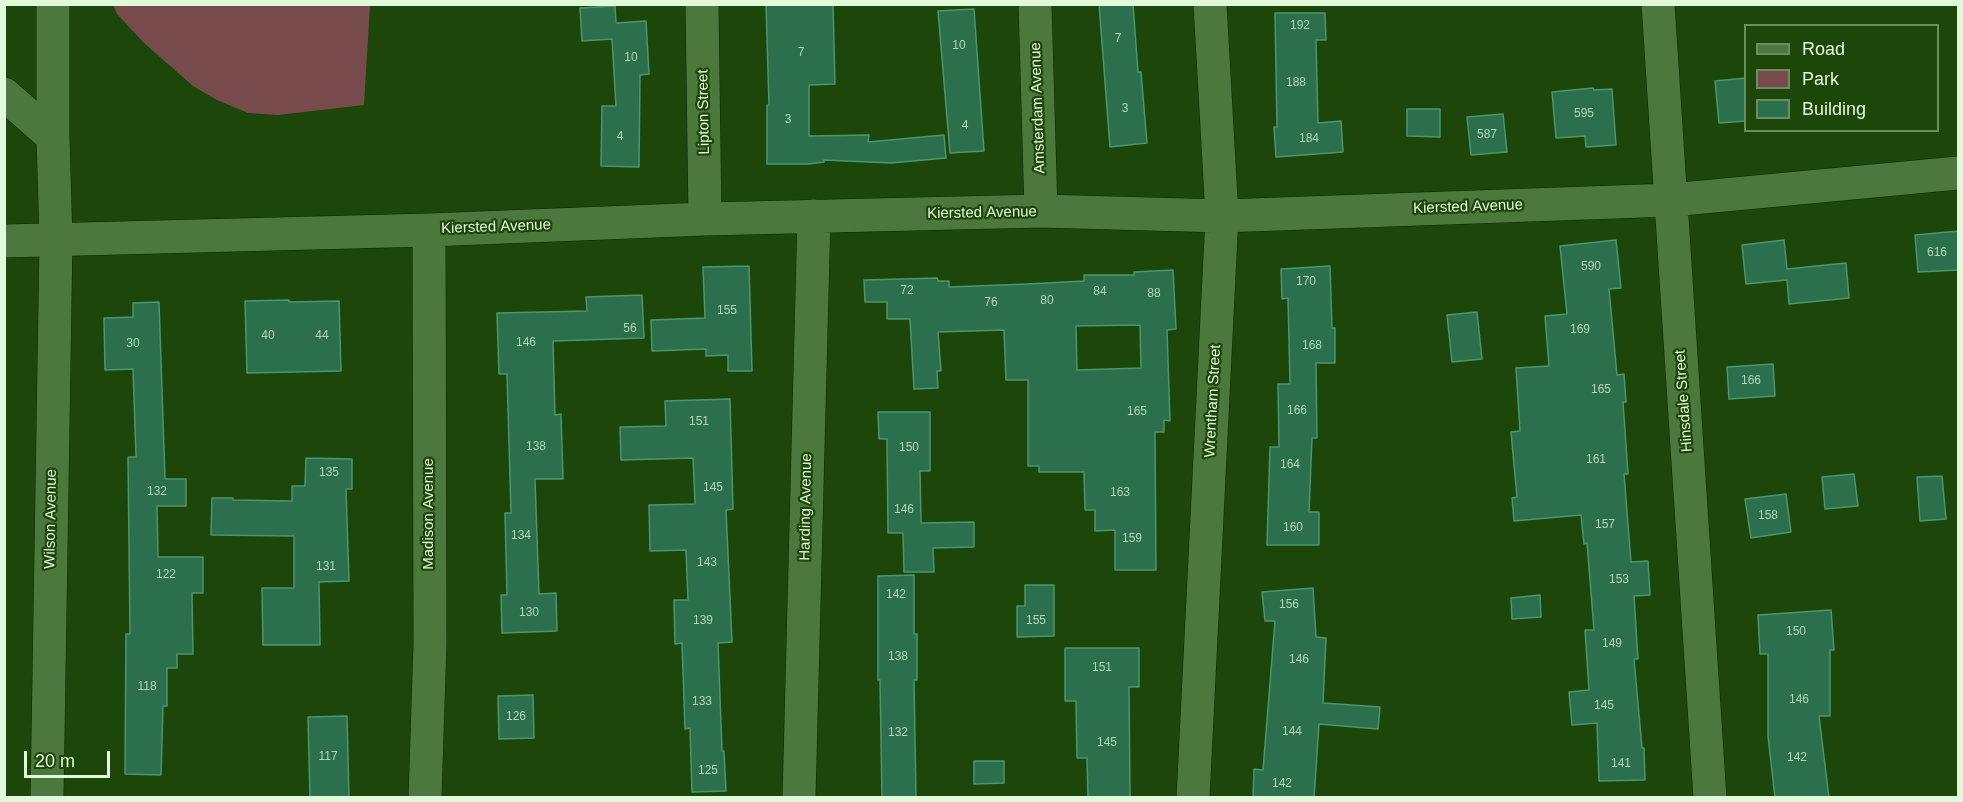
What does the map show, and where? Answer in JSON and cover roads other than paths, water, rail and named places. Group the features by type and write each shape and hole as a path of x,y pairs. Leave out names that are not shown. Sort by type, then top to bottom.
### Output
{"street":[{"name":"Wilson Avenue","path":"47,798 56,240 53,4"},
{"name":"Lipton Street","path":"702,4 705,219"},
{"name":"Amsterdam Avenue","path":"1035,4 1041,211"},
{"name":"Wrentham Street","path":"1193,798 1222,216 1210,4"},
{"name":"Hinsdale Street","path":"1658,4 1710,798"},
{"path":"4,94 53,137"},
{"name":"Kiersted Avenue","path":"4,241 1041,211 1222,216 1671,200 1959,173"},
{"name":"Harding Avenue","path":"799,798 813,216"},
{"name":"Madison Avenue","path":"425,798 430,644 429,230"}]}
